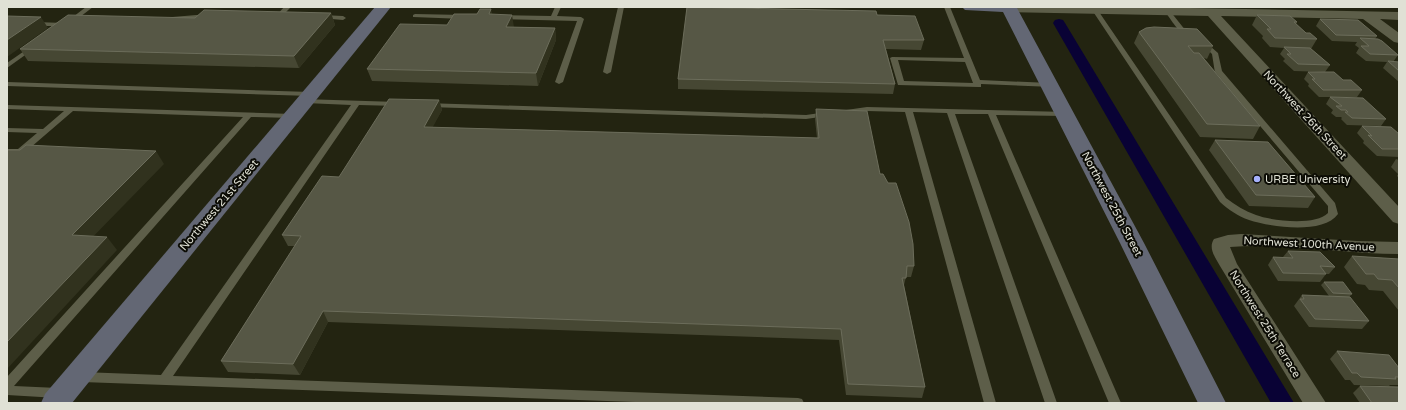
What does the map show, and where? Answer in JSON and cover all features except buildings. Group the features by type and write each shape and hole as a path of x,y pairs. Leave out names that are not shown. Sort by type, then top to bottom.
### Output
{"main road":[{"name":"Northwest 21st Street","path":"66,391 383,7"},
{"path":"970,7 1009,7"},
{"name":"Northwest 25th Street","path":"1009,7 1132,243 1212,403"}],"street":[{"path":"1009,7 1168,12 1399,16"},
{"name":"Northwest 26th Street","path":"1211,12 1399,218"},
{"path":"1367,16 1399,39"},
{"name":"Northwest 100th Avenue","path":"1220,243 1224,241 1239,240 1399,248"},
{"name":"Northwest 25th Terrace","path":"1220,243 1221,250 1229,266 1315,403"}],"lane":[{"path":"52,34 90,7"},
{"path":"278,17 288,7"},
{"path":"554,18 558,7"},
{"path":"607,72 621,7"},
{"path":"947,7 977,82"},
{"path":"1095,10 1223,200 1238,212 1264,221 1310,223 1325,222 1330,219 1334,215 1335,211 1332,206 1218,71 1215,53 1206,44 1184,32 1168,12"},
{"path":"415,16 440,14 469,17"},
{"path":"165,19 220,16"},
{"path":"314,17 343,18"},
{"path":"492,17 581,19 559,82"},
{"path":"29,24 80,25"},
{"path":"7,66 39,43"},
{"path":"968,60 894,58 901,83 978,85 977,82"},
{"path":"977,82 1050,85"},
{"path":"7,84 303,104 357,102 404,104"},
{"path":"164,380 357,102"},
{"path":"7,107 249,115 303,104"},
{"path":"420,104 806,117 868,109 1064,114"},
{"path":"7,151 20,152 71,109"},
{"path":"908,110 990,403"},
{"path":"950,111 1051,403"},
{"path":"991,112 1115,403"},
{"path":"7,386 249,115"},
{"path":"7,130 45,131"},
{"path":"7,390 66,391 164,380 798,403"}],"waterway":[{"path":"1059,23 1283,403"}],"place":[{"name":"URBE University","path":"1257,179"}]}
